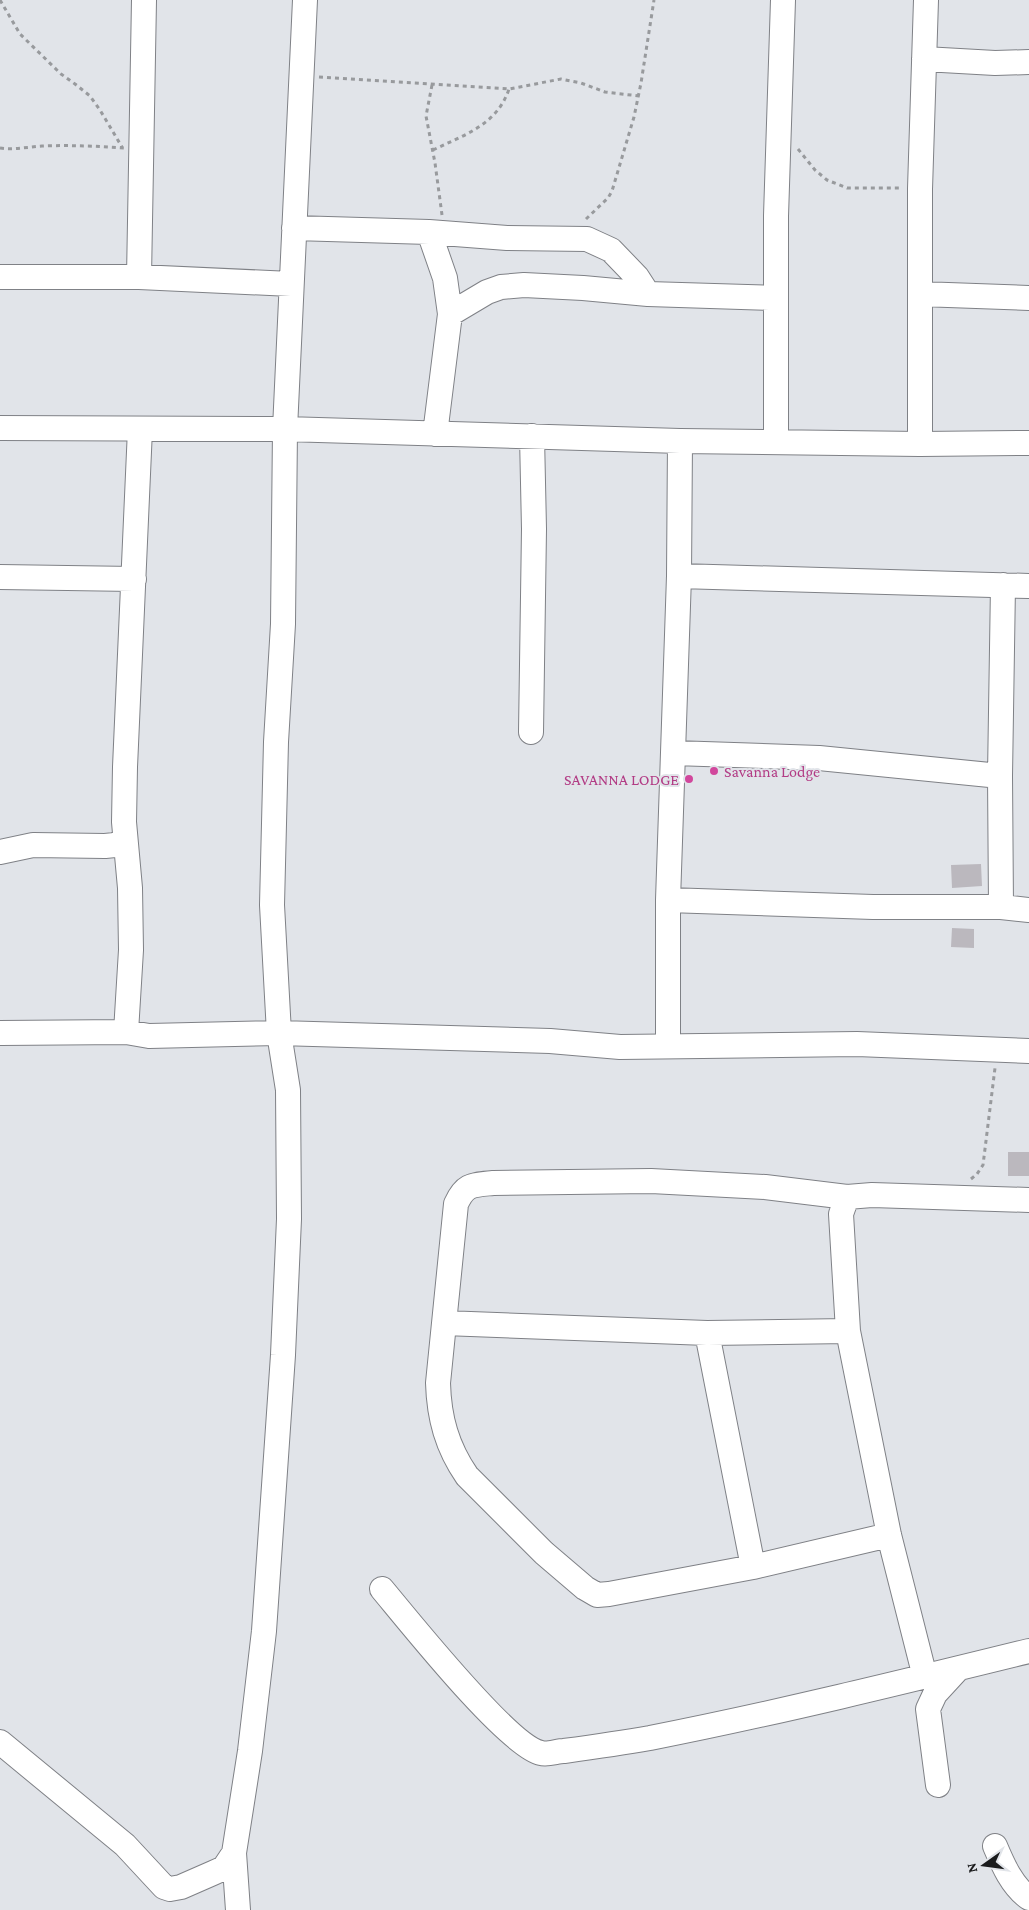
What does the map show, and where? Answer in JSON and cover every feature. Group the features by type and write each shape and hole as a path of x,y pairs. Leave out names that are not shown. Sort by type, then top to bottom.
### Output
{"street":[{"path":"139,277 132,149 144,0"},
{"path":"238,1910 234,1853 250,1751 264,1630 283,1355 288,1219 288,1090 279,1033 272,905 276,742 283,624 285,429 305,0"},
{"path":"776,442 776,216 783,0"},
{"path":"920,444 920,189 926,0"},
{"path":"924,59 995,63 1029,62"},
{"path":"294,228 436,233 507,238 587,239 611,250 637,277 648,294"},
{"path":"435,434 450,314 436,233"},
{"path":"0,277 139,277 291,284"},
{"path":"450,314 487,292 501,287 524,285 648,294 776,298"},
{"path":"920,294 1029,298"},
{"path":"0,428 285,429 776,442 1029,443"},
{"path":"126,1032 131,950 130,888 125,840 125,767 140,429"},
{"path":"531,732 534,529 532,436"},
{"path":"668,1046 668,900 679,576 680,440"},
{"path":"679,576 1029,586"},
{"path":"0,577 134,579"},
{"path":"1001,907 1000,776 1004,585"},
{"path":"674,753 819,758 1000,776"},
{"path":"0,852 33,845 116,845 125,840"},
{"path":"668,900 873,907 1001,907 1029,910"},
{"path":"0,1033 126,1032 149,1036 279,1033 550,1041 620,1048 857,1044 1029,1051"},
{"path":"889,1535 753,1567 603,1596 591,1593 584,1588 544,1553 467,1476 450,1448 445,1434 439,1399 444,1323 456,1204 461,1193 469,1186 492,1183 651,1181 765,1187 847,1197 1029,1200"},
{"path":"847,1197 841,1214 848,1331 889,1535 926,1677"},
{"path":"444,1323 708,1333 848,1331"},
{"path":"708,1333 753,1567"},
{"path":"382,1589 438,1656 490,1712 518,1740 542,1754 609,1746 750,1718 1029,1651"},
{"path":"938,1785 928,1709 935,1694 958,1669"},
{"path":"0,1742 124,1845 164,1887 170,1889 181,1888 224,1868 234,1853"},
{"path":"995,1846 1006,1871 1023,1894 1029,1898"}],"path":[{"path":"0,0 20,34 61,74 90,96 132,149"},
{"path":"565,238 608,198 612,191 639,96 654,0"},
{"path":"301,75 509,89 561,79 581,83 605,92 639,96"},
{"path":"432,84 426,116 440,198 436,233"},
{"path":"432,150 480,127 505,102 509,89"},
{"path":"794,144 815,170 826,180 847,188 884,187 920,189"},
{"path":"0,148 10,150 33,146 69,145 132,149"},
{"path":"942,1198 977,1174 983,1165 997,1050"}],"building":[{"path":"981,864 982,886 952,888 951,865"},
{"path":"952,928 974,929 974,948 951,947"},
{"path":"1008,1152 1029,1152 1029,1176 1008,1176"}],"place":[{"name":"Savanna Lodge","path":"714,771"},
{"name":"SAVANNA LODGE","path":"689,779"}]}
